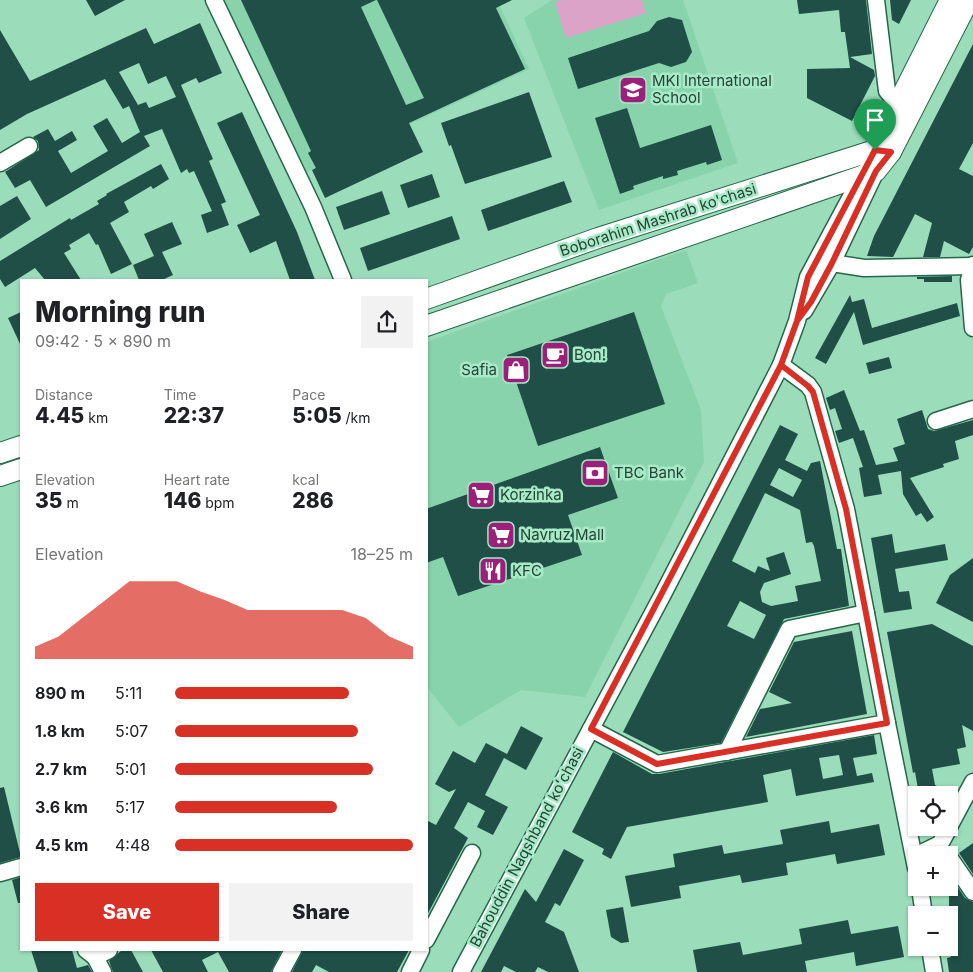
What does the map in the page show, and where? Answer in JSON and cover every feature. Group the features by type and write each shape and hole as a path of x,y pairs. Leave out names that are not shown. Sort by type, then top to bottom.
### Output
{"main road":[{"path":"883,151 897,103 950,0"},
{"path":"868,175 969,0"},
{"name":"Boborahim Mashrab ko'chasi","path":"428,298 598,238 883,151"},
{"name":"Boborahim Mashrab ko'chasi","path":"428,325 868,175"},
{"path":"0,453 20,446"},
{"path":"0,476 20,469"}],"street":[{"path":"214,0 313,207 343,279"},
{"path":"876,0 887,91 897,103"},
{"path":"0,163 29,146"},
{"path":"797,321 811,302 832,263 868,175"},
{"path":"797,321 808,277 868,175"},
{"path":"832,263 864,268 973,266 969,280 973,328"},
{"name":"Bahouddin Naqshband koʻchasi","path":"460,972 591,729 781,365 797,321"},
{"path":"781,365 813,392 846,509 887,723 913,846"},
{"path":"936,421 973,410"},
{"path":"727,752 789,629 866,613"},
{"path":"591,729 657,764 887,723"},
{"path":"958,810 973,782"},
{"path":"428,936 472,853"},
{"path":"0,873 20,867"},
{"path":"958,871 973,892"},
{"path":"282,972 292,951"},
{"path":"410,972 420,951"},
{"path":"97,952 103,972"},
{"path":"931,956 934,972"}],"shaded area":[{"path":"222,0 497,0 529,69 305,173"},
{"name":"MKI International School","path":"552,0 683,0 738,163 599,210 524,18"},
{"path":"562,0 642,0 646,13 566,38 555,2"},
{"name":"Navruz Mall","path":"686,250 698,283 666,294 661,306 701,410 704,462 585,697 521,690 459,727 428,688 428,341"}],"building":[{"path":"86,0 125,0 95,16"},
{"path":"241,0 376,0 361,7 406,105 424,98 377,0 512,0 496,8 525,69 409,123 423,152 325,198 312,170 316,168 308,153 311,151"},
{"path":"797,0 866,0 872,54 850,57 874,70 875,76 852,121 807,98 807,69 850,68 845,32 841,32 839,10 799,14"},
{"path":"890,0 911,0 899,24 892,20"},
{"path":"669,17 682,20 692,52 686,62 671,67 659,63 578,89 568,58 649,31 657,21"},
{"path":"200,23 222,73 199,83 196,78 181,85 213,159 209,161 226,202 221,204 229,225 207,233 201,215 212,211 194,171 189,173 187,169 181,173 162,129 144,136 150,146 46,207 30,180 15,188 5,172 39,150 38,141 33,137 48,129 55,141 72,131 77,140 58,151 71,173 108,151 93,126 107,118 122,143 140,132 129,106 123,109 105,79 27,114 0,130 0,30 30,81 146,28 154,44","holes":["139,63 148,84 166,76 176,97 149,108 146,102 138,105 119,72"]},
{"path":"973,44 973,143 959,169 973,176 973,247 969,254 944,241 940,257 923,257 932,223 915,214 893,257 867,256 874,236"},
{"path":"529,92 552,157 465,184 441,123"},
{"path":"627,108 640,148 711,125 722,160 707,165 706,162 677,171 678,175 663,179 663,176 633,186 634,189 620,194 595,118"},
{"path":"242,112 297,232 315,279 290,279 276,241 250,253 237,225 260,215 217,123"},
{"path":"161,164 169,179 153,189 151,186 124,202 129,212 110,223 132,264 111,274 98,244 96,245 89,233 69,245 71,249 64,253 80,279 44,279 35,268 5,287 0,279 0,261 70,218 71,220 99,204 97,201 106,194"},
{"path":"432,174 440,197 408,208 400,185"},
{"path":"564,181 572,202 488,231 481,210"},
{"path":"382,191 390,214 344,230 336,207"},
{"path":"17,196 31,219 0,239 0,206"},
{"path":"452,216 460,239 368,271 360,248"},
{"path":"172,222 182,244 162,252 173,275 164,279 139,279 133,265 154,256 144,234"},
{"path":"952,276 952,282 924,282 924,279 917,279 917,277"},
{"path":"850,295 852,302 864,299 872,328 957,303 960,316 863,345 854,312 826,364 815,358"},
{"path":"20,312 20,344 8,318"},
{"path":"634,312 665,404 538,446 507,355"},
{"path":"889,357 892,368 869,374 866,363"},
{"path":"844,390 860,431 864,430 876,465 898,461 893,448 905,444 897,419 922,410 928,429 934,431 973,420 973,435 955,441 959,459 943,464 944,467 910,478 934,517 927,522 921,513 916,516 903,494 901,471 878,475 882,494 864,497 859,468 863,467 853,438 839,443 835,431 842,429 835,408 830,410 826,398"},
{"path":"780,425 798,434 785,460 807,471 811,463 820,461 837,549 841,549 849,606 784,619 721,743 663,752 623,732","holes":["779,468 802,480 793,497 770,485","765,493 800,510 806,543 812,542 814,546 821,581 795,586 798,601 771,606 762,602 760,592 764,583 791,574 784,552 766,558 770,571 758,566 755,573 732,561","740,601 766,615 754,639 727,626"]},
{"name":"Navruz Mall","path":"600,447 618,498 568,515 582,555 458,596 443,557 428,562 428,508"},
{"path":"892,534 895,553 945,544 948,560 895,569 899,592 909,591 912,609 884,613 871,538"},
{"path":"973,558 973,622 936,603 950,575"},
{"path":"932,624 973,646 973,731 962,725 966,747 957,749 960,764 932,769 935,785 937,786 917,786 915,772 913,773 887,632"},
{"path":"852,631 867,714 746,737 760,709 792,703 769,692 794,642"},
{"path":"521,726 543,738 526,770 504,758 485,795 508,807 493,835 477,827 485,811 468,802 454,828 468,838 428,913 428,821 436,825 456,789 449,792 435,784 453,751 475,763 486,743 507,754"},
{"path":"874,735 877,754 853,758 857,776 872,773 874,782 796,796 791,769 763,775 768,802 627,827 611,859 602,854 604,849 572,832 613,752 652,774","holes":["839,755 843,775 823,779 819,758"]},
{"path":"4,787 20,857 0,863 0,788"},
{"path":"829,821 831,833 879,824 885,855 837,864 835,854 786,863 788,875 742,883 740,875 679,886 681,898 631,907 625,876 675,867 673,854 722,845 724,854 783,844 780,830"},
{"path":"973,843 973,874 959,853"},
{"path":"564,849 584,860 560,906 555,903 545,922 564,932 579,972 548,972 538,967 535,972 516,972 504,966 501,972 481,972 525,889 536,902"},
{"path":"20,877 20,903 18,903 12,880"},
{"path":"958,888 965,898 973,902 973,972 949,972 947,958 958,956 958,906 949,906 949,896 958,896"},
{"path":"623,907 629,942 621,943 611,937 606,910"},
{"path":"848,920 851,934 898,926 904,957 856,966 854,952 805,961 807,972 697,972 693,950 740,942 743,955 802,944 799,929"},
{"path":"31,951 72,951 77,968 88,965 92,972 38,972"},
{"path":"121,951 132,951 143,972 113,972 109,961"},
{"path":"152,951 282,951 271,972 229,972 218,952 202,960 208,972 163,972"},
{"path":"302,951 408,951 397,972 329,972 316,965 312,972 292,972"}],"place":[{"name":"MKI International School","path":"633,90"},
{"name":"Bon!","path":"555,355"},
{"name":"Safia","path":"516,370"},
{"name":"TBC Bank","path":"595,473"},
{"name":"Korzinka","path":"481,495"},
{"name":"Navruz Mall","path":"501,535"},
{"name":"KFC","path":"493,571"}],"route":[{"path":"875,150 808,277 797,321 781,365 591,729 657,764 887,723 846,509 831,451 813,392 781,365 797,321 811,302 832,263 876,171 891,152 875,150"}]}
